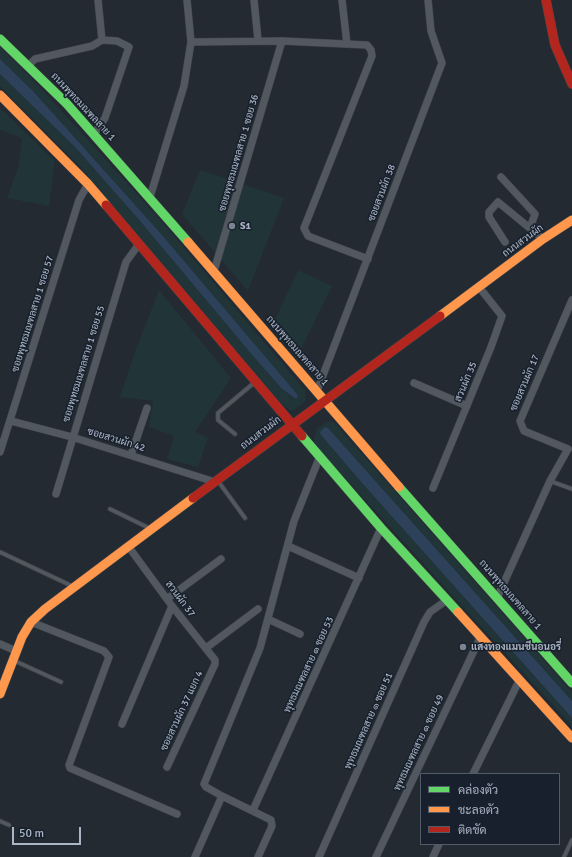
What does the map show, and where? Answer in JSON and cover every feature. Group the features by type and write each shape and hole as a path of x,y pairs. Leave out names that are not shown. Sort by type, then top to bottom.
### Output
{"main road":[{"path":"546,0 554,45 572,84"},
{"name":"ถนนพุทธมณฑลสาย 1","path":"0,39 67,104 150,197 317,391 322,404 572,683"},
{"path":"0,95 88,184 256,381 295,422 320,456 381,528 518,681 572,738"},
{"name":"ถนนสวนผัก","path":"0,694 12,660 31,622 73,587 543,239 572,220"}],"street":[{"path":"98,0 102,40"},
{"path":"150,197 184,86 191,42 188,0"},
{"path":"254,0 258,40"},
{"path":"342,0 347,44"},
{"name":"ซอยสวนผัก 38","path":"317,391 442,63 431,31 428,0"},
{"path":"28,66 35,59 92,46 102,40 117,41 129,47 105,118 94,134"},
{"path":"191,42 258,40 282,41 367,45 372,50 372,56 304,228 308,236 368,259"},
{"name":"ซอยพุทธมณฑลสาย 1 ซอย 36","path":"214,271 282,41"},
{"path":"501,177 535,214 530,228"},
{"name":"ซอยพุทธมณฑลสาย 1 ซอย 57","path":"0,452 11,421 78,200 88,184"},
{"path":"505,242 489,217 489,212 496,202 501,202 543,239"},
{"name":"ซอยพุทธมณฑลสาย 1 ซอย 55","path":"56,494 126,262 139,244"},
{"name":"สวนผัก 35","path":"433,488 499,328 502,316 480,287"},
{"name":"ซอยสวนผัก 17","path":"550,481 568,449 524,431 520,421 572,300"},
{"path":"414,383 467,406"},
{"path":"131,455 147,408"},
{"name":"ซอยสวนผัก 42","path":"11,421 72,437 216,481"},
{"path":"258,857 272,822 268,817 206,787 205,781 260,648 294,521 320,456"},
{"path":"497,598 550,481"},
{"name":"พุทธมณฑลสาย ๑ ซอย 53","path":"253,810 381,528"},
{"name":"สวนผัก 37","path":"128,546 172,606 206,648 215,664"},
{"path":"288,546 359,578"},
{"path":"167,599 221,559"},
{"name":"พุทธมณฑลสาย ๑ ซอย 51","path":"319,857 424,622 430,612 447,600"},
{"path":"122,724 172,606"},
{"path":"206,648 258,609"},
{"path":"268,619 300,634"},
{"path":"31,622 104,651 109,657 69,765 70,768 177,814"},
{"name":"พุทธมณฑลสาย ๑ ซอย 49","path":"376,857 480,638"},
{"path":"0,644 16,651"},
{"name":"ซอยสวนผัก 37 แยก 4","path":"168,768 215,664"},
{"path":"473,773 518,681"},
{"path":"195,857 222,796"},
{"path":"433,857 439,845"}],"lane":[{"path":"235,434 218,420 218,413 256,381"},
{"path":"216,481 245,518"},
{"path":"550,481 572,489"},
{"path":"110,509 151,529"},
{"path":"0,552 73,587"},
{"path":"12,660 61,682"},
{"path":"0,820 9,825"},
{"path":"564,857 572,840"}],"green space":[{"path":"0,47 39,86 156,215 305,390 306,400 300,406 294,410 289,410 281,403 77,163 0,86 0,74 75,147 140,221 282,389 295,399 298,397 162,235 33,91 0,59"},
{"path":"0,108 55,161 49,206 7,198 19,165 22,138 0,130"},
{"name":"S1","path":"200,170 284,198 248,291 182,214"},
{"path":"298,270 332,286 301,349 275,320"},
{"path":"159,290 231,378 195,432 208,438 198,467 167,459 174,436 149,427 153,401 120,397 135,352"},
{"path":"327,422 334,422 572,692 572,701 328,428 325,427 321,435 572,718 572,726 315,445 314,438 317,428"}],"water":[{"path":"0,59 33,91 162,235 297,394 298,397 296,399 282,389 253,356 140,221 75,147 0,74"},
{"path":"325,427 328,428 572,701 572,718 321,435 320,432"}],"traffic: fast":[{"path":"0,39 67,104 188,242"},
{"path":"302,436 381,528 458,612"},
{"path":"399,487 572,683"}],"traffic: slow":[{"path":"0,95 88,184 106,205"},
{"path":"440,316 543,239 572,220"},
{"path":"188,242 399,487"},
{"path":"0,694 22,637 31,622 45,609 193,498"},
{"path":"458,612 572,738"}],"traffic: jam":[{"path":"546,0 555,45 572,84"},
{"path":"106,205 302,436"},
{"path":"193,498 440,316"}],"place":[{"name":"S1","path":"232,226"},
{"name":"แสงทองแมนชีนอนอรี่","path":"463,647"}]}
